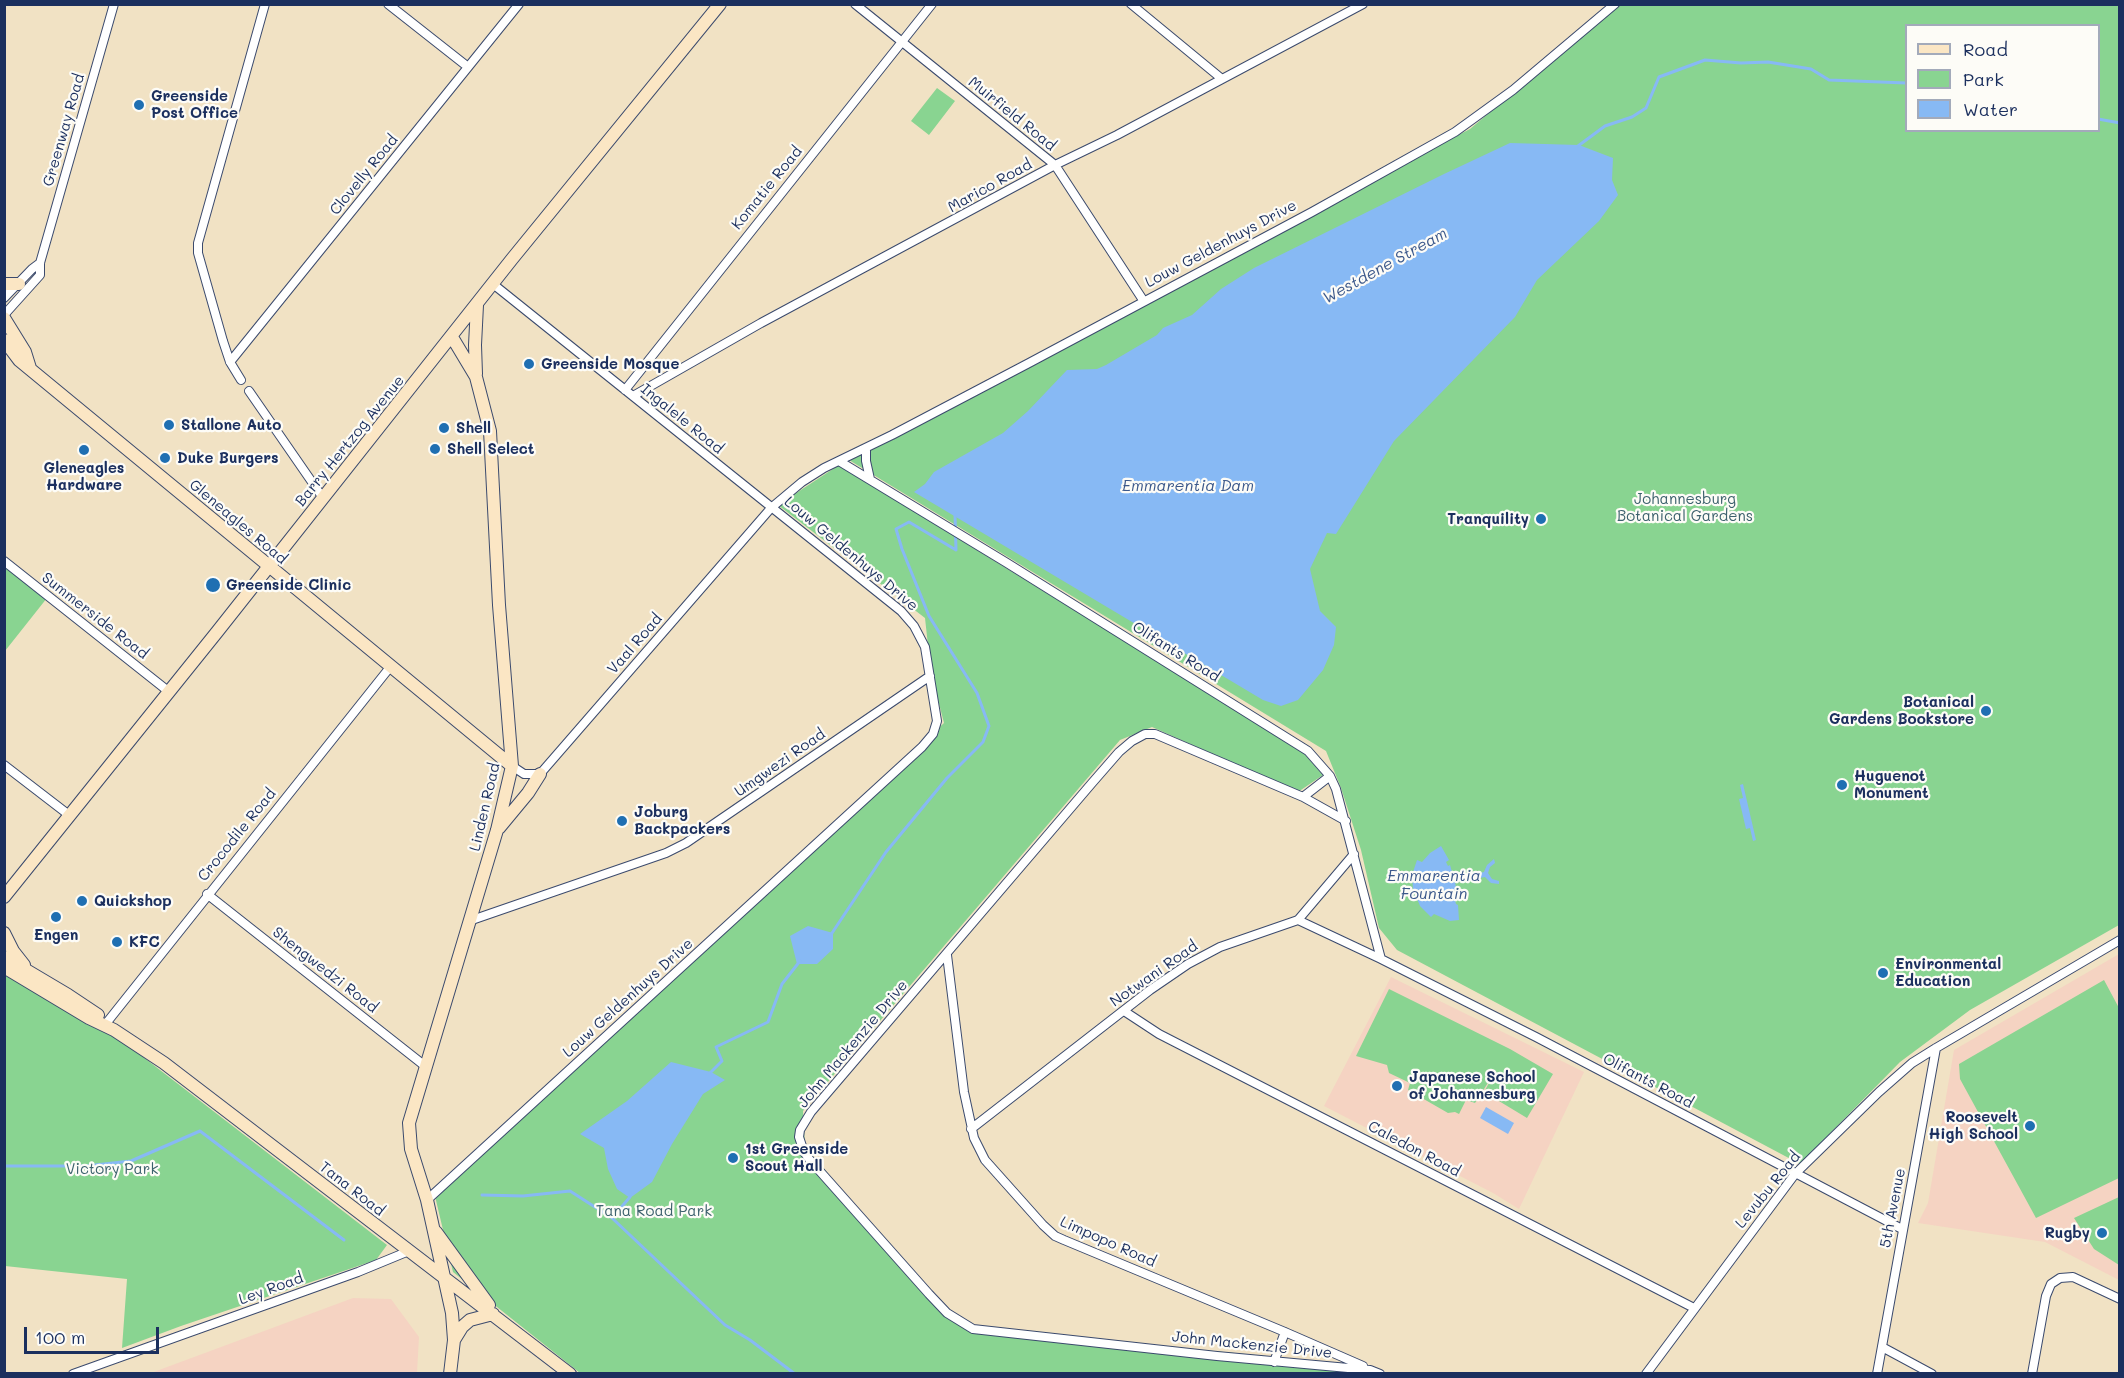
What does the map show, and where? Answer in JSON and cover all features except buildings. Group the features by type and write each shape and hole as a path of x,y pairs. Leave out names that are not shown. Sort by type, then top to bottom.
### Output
{"main road":[{"name":"Barry Hertzog Avenue","path":"6,898 69,815 493,284 720,4"},
{"path":"4,284 19,285"},
{"path":"476,377 475,342 478,303"},
{"name":"Gleneagles Road","path":"4,317 25,352 30,368"},
{"name":"Linden Road","path":"450,1374 454,1340 453,1323 427,1200 411,1149 408,1130 410,1115 497,830 512,766 490,431 476,377 452,337"},
{"name":"Gleneagles Road","path":"4,340 16,357 512,766"},
{"path":"497,830 528,793 540,774"},
{"path":"4,933 17,957 32,972"},
{"name":"Tana Road","path":"4,957 81,1003 108,1026 189,1083 570,1374"},
{"name":"Tana Road","path":"4,967 108,1026"},
{"path":"410,1252 426,1249 433,1232"},
{"path":"433,1232 496,1316"},
{"path":"454,1340 468,1321 477,1317 496,1316"}],"street":[{"name":"Greenway Road","path":"4,317 39,275 40,263 114,4"},
{"path":"241,380 230,362 198,253 198,237 265,4"},
{"path":"388,4 468,67"},
{"name":"Clovelly Road","path":"230,362 519,4"},
{"name":"Muirfield Road","path":"855,4 1055,165 1143,300"},
{"name":"Komatie Road","path":"625,390 932,4"},
{"path":"1131,4 1222,79"},
{"name":"Marico Road","path":"633,396 761,323 1362,4"},
{"name":"Louw Geldenhuys Drive","path":"427,1200 927,742 933,734 937,721 930,676 925,647 915,626 901,611 771,508 812,476 839,461 1312,212 1455,132 1513,90 1615,4"},
{"name":"Greenway Road","path":"4,298 40,263"},
{"name":"Ingalele Road","path":"493,284 771,508"},
{"path":"249,391 323,498"},
{"path":"866,448 870,479"},
{"name":"Olifants Road","path":"839,461 1298,743 1319,762 1330,776 1346,821 1381,959"},
{"name":"Vaal Road","path":"540,774 771,508"},
{"name":"Summerside Road","path":"4,561 168,691"},
{"name":"Crocodile Road","path":"108,1026 207,894 391,666"},
{"name":"Umgwezi Road","path":"470,921 676,848 702,833 930,676"},
{"name":"John Mackenzie Drive","path":"1346,821 1303,797 1155,734 1140,736 1112,759 811,1113 800,1130 799,1137 809,1159 942,1308 973,1329 1274,1362 1370,1370 1380,1374"},
{"path":"4,765 69,815"},
{"path":"512,766 524,774 540,774"},
{"path":"1303,797 1330,776"},
{"name":"Notwani Road","path":"971,1129 1150,990 1204,955 1298,920 1354,855"},
{"name":"Shengwedzi Road","path":"207,894 425,1066"},
{"name":"Olifants Road","path":"1298,920 1536,1037 1902,1228"},
{"name":"Levubu Road","path":"1646,1374 1795,1174 1893,1079 1912,1063 1936,1048 2120,940"},
{"name":"Limpopo Road","path":"946,955 964,1092 974,1138 985,1160 1043,1225 1055,1236 1370,1370"},
{"name":"Caledon Road","path":"1124,1011 1159,1034 1694,1308"},
{"name":"5th Avenue","path":"1877,1374 1936,1048"},
{"name":"Ley Road","path":"73,1374 410,1252"},
{"path":"2032,1374 2046,1296 2051,1284 2067,1277 2078,1278 2120,1299"},
{"path":"1274,1362 1285,1332"},
{"path":"1882,1347 1932,1374"}],"shaded area":[{"name":"Roosevelt High School","path":"2119,954 2119,1280 2045,1242 1918,1223 1928,1203 1954,1050"},
{"name":"Japanese School of Johannesburg","path":"1391,977 1584,1072 1519,1209 1493,1193 1324,1106"},
{"path":"353,1298 391,1299 419,1337 417,1373 151,1373"}],"green space":[{"name":"Johannesburg Botanical Gardens","path":"1617,5 2119,5 2119,925 1970,1010 1900,1062 1800,1164 1397,950 1379,928 1361,850 1341,788 1326,751 849,460 1143,298 1470,129"},
{"path":"937,88 955,101 929,135 911,121"},
{"name":"Tana Road Park","path":"839,465 1301,750 1323,775 1298,792 1152,727 1120,740 803,1111 805,1147 946,1310 975,1328 1369,1366 1387,1373 580,1373 453,1272 434,1192 944,723 931,673 925,618 778,505"},
{"path":"5,563 47,598 5,651"},
{"name":"Victory Park","path":"4,965 99,1023 387,1245 376,1260 122,1348 127,1279 5,1266"},
{"path":"2104,980 2119,1008 2119,1178 2036,1218 1960,1079 1959,1064"},
{"path":"1389,989 1510,1049 1553,1074 1527,1118 1484,1092 1495,1072 1475,1103 1466,1100 1459,1114 1448,1113 1408,1090 1410,1083 1389,1073 1387,1065 1356,1056"},
{"name":"Rugby","path":"2119,1197 2119,1265 2094,1249 2074,1218"}],"water":[{"name":"Emmarentia Dam","path":"1510,143 1579,145 1613,158 1612,180 1618,195 1599,221 1537,280 1515,317 1394,441 1336,534 1327,533 1310,569 1320,611 1336,627 1334,645 1323,670 1298,700 1281,706 1263,700 914,492 925,484 934,472 1003,433 1028,411 1067,370 1097,369 1106,365 1157,335 1163,328 1192,315 1221,289 1254,268"},
{"path":"1743,784 1756,840 1753,841 1750,828 1746,829 1739,799 1743,798 1740,785"},
{"name":"Emmarentia Fountain","path":"1441,846 1449,860 1446,862 1448,866 1450,865 1455,882 1458,899 1455,900 1458,905 1459,920 1450,921 1434,914 1431,917 1420,906 1413,889 1412,875 1417,860 1422,862"},
{"path":"1494,859 1495,863 1490,867 1488,873 1492,879 1499,881 1499,884 1491,883 1485,877 1461,882 1460,878 1484,872 1487,865"},
{"path":"808,926 833,933 833,949 817,964 797,964 790,936"},
{"path":"671,1062 711,1072 725,1080 703,1094 652,1182 630,1198 617,1189 608,1169 604,1148 580,1134 627,1101"},
{"path":"1486,1107 1514,1123 1508,1134 1480,1118"}],"waterway":[{"name":"Westdene Stream","path":"1578,146 1605,126 1632,117 1646,108 1659,77 1705,60 1741,63 1768,62 1811,69 1829,80 1905,83"},
{"name":"Westdene Stream","path":"2100,119 2120,123"},
{"path":"830,936 886,852 947,778 983,742 989,726 977,693 929,616 896,529 909,522 956,550 955,515"},
{"path":"708,1075 722,1061 716,1047 768,1022 782,984 800,961"},
{"path":"4,1166 86,1166 131,1161 200,1131 344,1240"},
{"path":"482,1195 523,1196 570,1191 612,1218 630,1197"},
{"path":"612,1218 725,1325 750,1340 795,1374"}],"place":[{"name":"Greenside Post Office","path":"139,105"},
{"name":"Greenside Mosque","path":"529,364"},
{"name":"Stallone Auto","path":"169,425"},
{"name":"Shell","path":"444,428"},
{"name":"Shell Select","path":"435,449"},
{"name":"Gleneagles Hardware","path":"84,450"},
{"name":"Duke Burgers","path":"165,458"},
{"name":"Tranquility","path":"1541,519"},
{"name":"Greenside Clinic","path":"213,585"},
{"name":"Botanical Gardens Bookstore","path":"1986,711"},
{"name":"Huguenot Monument","path":"1842,785"},
{"name":"Joburg Backpackers","path":"622,821"},
{"name":"Quickshop","path":"82,901"},
{"name":"Engen","path":"56,917"},
{"name":"KFC","path":"117,942"},
{"name":"Environmental Education","path":"1883,973"},
{"name":"Japanese School of Johannesburg","path":"1397,1086"},
{"name":"Roosevelt High School","path":"2030,1126"},
{"name":"1st Greenside Scout Hall","path":"733,1158"},
{"name":"Rugby","path":"2102,1233"}]}
